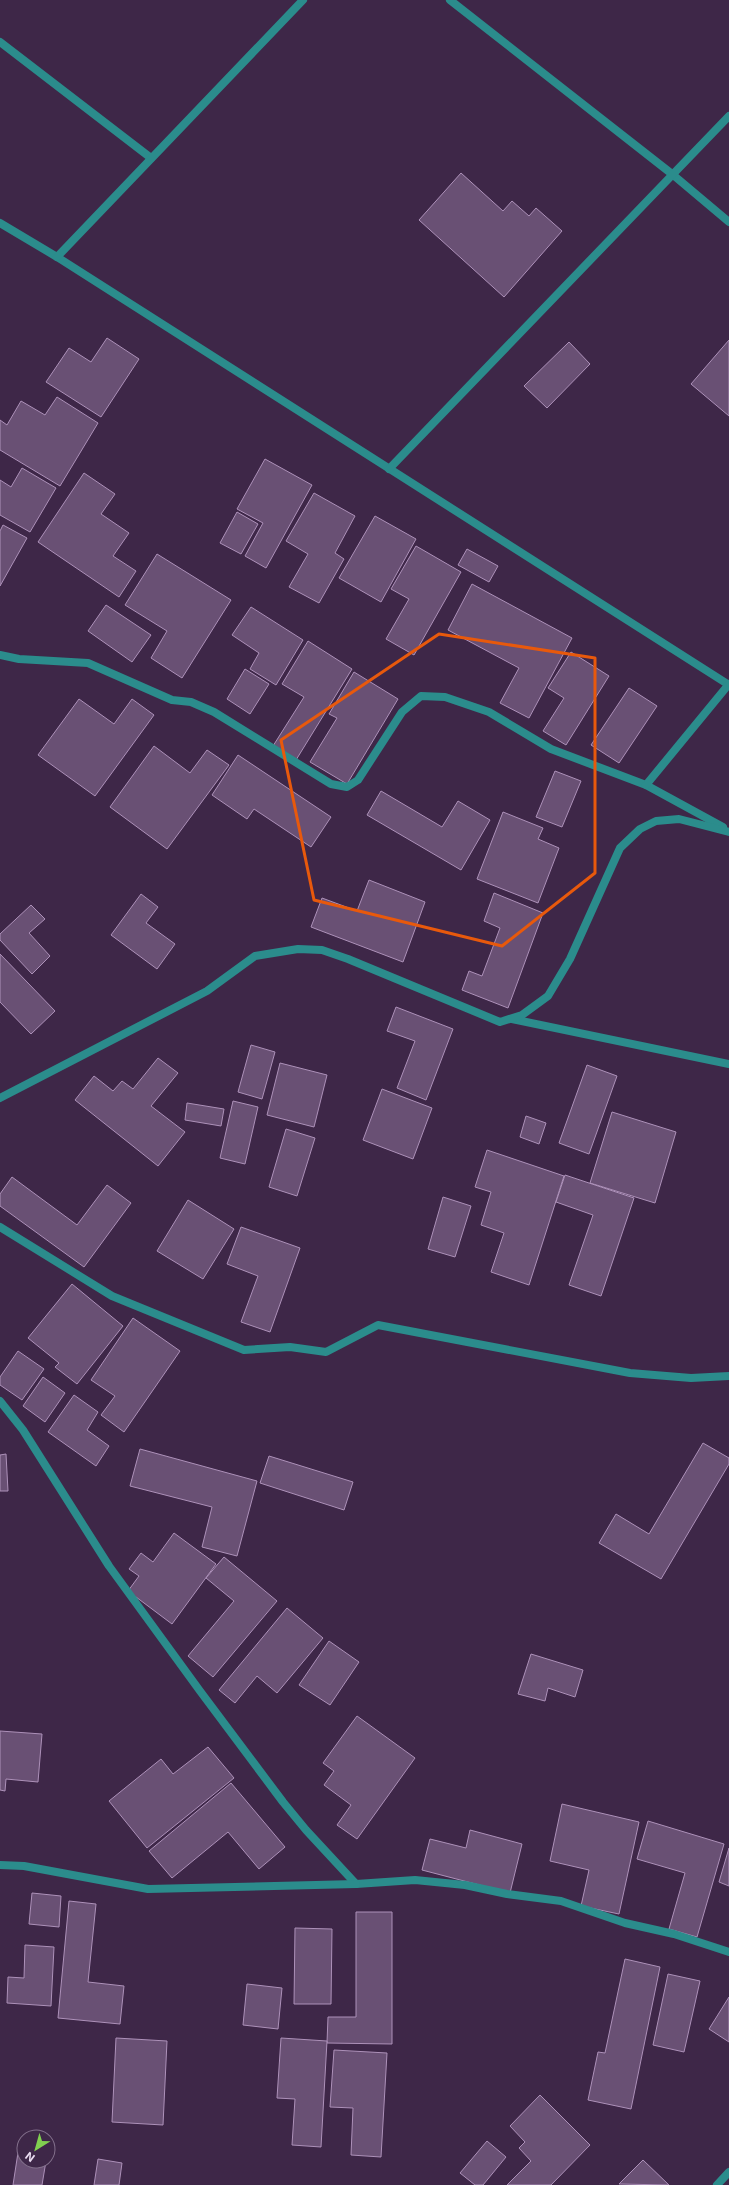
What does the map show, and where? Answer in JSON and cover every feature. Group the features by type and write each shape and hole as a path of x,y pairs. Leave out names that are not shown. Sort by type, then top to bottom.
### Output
{"street":[{"path":"57,257 303,0"},
{"path":"450,0 672,174 729,222"},
{"path":"0,42 151,158"},
{"path":"389,469 729,116"},
{"path":"0,223 57,257 729,685 646,785"},
{"path":"0,655 19,659 88,663 172,700 191,702 214,712 331,784 347,787 358,780 402,712 421,696 445,697 489,712 551,749 646,785 729,831"},
{"path":"0,1098 207,991 255,956 298,949 322,950 348,959 500,1022 522,1016 548,996 570,959 620,848 640,829 656,821 679,819 729,831"},
{"path":"512,1019 729,1064"},
{"path":"0,1227 112,1296 244,1350 290,1347 326,1352 378,1325 630,1373 691,1378 729,1376"},
{"path":"0,1401 24,1430 109,1566 200,1691 288,1808 356,1884"},
{"path":"0,1865 24,1866 148,1889 356,1884 415,1880 465,1885 507,1894 561,1901 625,1923 674,1934 729,1952"},
{"path":"717,2185 729,2172"}],"highlighted area":[{"path":"439,634 595,658 595,873 502,946 314,900 281,740"}],"building":[{"path":"461,173 503,211 512,201 529,216 536,208 562,231 504,297 419,220"},
{"path":"107,338 139,359 101,417 46,382 69,348 91,362"},
{"path":"729,340 729,416 691,384"},
{"path":"569,342 590,364 547,408 524,386"},
{"path":"57,397 98,423 60,486 0,450 0,420 7,425 21,401 45,415"},
{"path":"265,459 312,485 266,568 245,556 263,523 237,509"},
{"path":"22,468 56,488 30,532 0,515 0,480 11,487"},
{"path":"84,473 115,494 101,514 129,533 113,556 136,571 119,597 38,542"},
{"path":"314,493 355,516 335,553 344,559 319,603 289,587 308,554 286,541"},
{"path":"237,512 258,524 241,554 220,543"},
{"path":"375,516 416,539 381,602 339,578"},
{"path":"3,525 27,538 0,586 0,531"},
{"path":"416,546 461,572 414,655 386,639 409,599 391,589"},
{"path":"467,549 498,566 489,582 458,565"},
{"path":"157,554 231,600 182,678 151,658 167,631 125,605"},
{"path":"472,584 572,638 529,718 500,703 519,668 448,630"},
{"path":"106,605 151,635 132,662 88,631"},
{"path":"251,607 303,640 276,685 250,669 259,653 232,635"},
{"path":"308,641 352,669 296,760 273,746 304,697 282,684"},
{"path":"571,652 609,676 566,745 543,731 564,698 548,688"},
{"path":"245,669 269,684 250,714 227,699"},
{"path":"354,672 398,699 347,784 310,762 337,718 329,714"},
{"path":"629,688 657,706 619,763 591,745"},
{"path":"79,699 114,724 132,699 154,715 95,796 38,755"},
{"path":"154,746 190,773 207,750 229,765 167,849 110,807"},
{"path":"238,755 331,817 311,847 254,809 247,819 212,795"},
{"path":"555,771 581,781 562,827 536,817"},
{"path":"381,791 442,827 458,801 490,820 461,870 367,815"},
{"path":"503,812 543,828 538,839 559,848 538,903 477,879"},
{"path":"369,880 425,902 403,962 311,927 322,898 357,911"},
{"path":"494,893 543,913 508,1008 462,990 469,971 482,976 500,928 484,921"},
{"path":"141,894 158,907 146,923 175,944 157,969 111,935"},
{"path":"31,905 45,919 29,933 50,956 32,974 0,940 0,934"},
{"path":"0,954 55,1011 31,1034 0,1002"},
{"path":"396,1007 453,1029 426,1100 397,1088 415,1041 387,1031"},
{"path":"251,1045 275,1052 262,1099 238,1092"},
{"path":"158,1058 178,1073 151,1106 185,1132 158,1166 75,1100 94,1076 113,1091 122,1081 133,1089"},
{"path":"280,1063 327,1075 314,1127 267,1115"},
{"path":"587,1065 617,1076 589,1154 559,1143"},
{"path":"382,1089 432,1108 413,1159 363,1140"},
{"path":"233,1101 258,1107 245,1164 220,1158"},
{"path":"187,1103 224,1109 221,1126 185,1120"},
{"path":"612,1112 676,1132 655,1203 590,1183"},
{"path":"526,1116 546,1123 539,1144 520,1137"},
{"path":"286,1129 315,1138 297,1196 269,1187"},
{"path":"487,1150 564,1176 529,1285 491,1272 504,1233 481,1225 491,1192 475,1187"},
{"path":"565,1175 634,1198 601,1296 569,1285 593,1215 556,1202"},
{"path":"12,1177 77,1225 107,1185 131,1203 84,1267 0,1206 0,1194"},
{"path":"443,1197 471,1206 455,1257 428,1249"},
{"path":"188,1200 234,1229 203,1279 157,1251"},
{"path":"241,1227 300,1248 270,1332 241,1322 258,1276 227,1264"},
{"path":"72,1284 123,1326 77,1384 55,1367 59,1363 28,1338"},
{"path":"133,1318 180,1351 124,1432 101,1415 115,1396 91,1380"},
{"path":"18,1351 44,1369 22,1400 0,1385 0,1377"},
{"path":"43,1377 65,1393 45,1422 23,1406"},
{"path":"74,1395 98,1412 87,1430 109,1446 96,1466 48,1432"},
{"path":"703,1443 729,1458 729,1464 661,1579 599,1543 616,1514 649,1534"},
{"path":"140,1449 257,1481 237,1556 202,1547 212,1507 130,1486"},
{"path":"6,1454 8,1491 0,1491 0,1455"},
{"path":"269,1456 353,1482 344,1510 260,1483"},
{"path":"174,1533 216,1564 172,1624 128,1591 139,1576 129,1569 141,1553 153,1562"},
{"path":"224,1557 277,1601 213,1677 188,1656 234,1601 206,1578"},
{"path":"287,1608 323,1638 277,1693 257,1676 235,1703 219,1690"},
{"path":"329,1641 359,1662 330,1705 299,1685"},
{"path":"531,1654 583,1670 575,1697 548,1688 545,1701 518,1694"},
{"path":"357,1716 415,1758 357,1839 337,1825 351,1805 324,1785 334,1771 323,1763"},
{"path":"0,1731 42,1734 38,1782 6,1779 5,1791 0,1790"},
{"path":"208,1747 234,1778 147,1848 109,1801 161,1759 173,1774"},
{"path":"231,1783 285,1847 259,1869 228,1832 172,1878 149,1851"},
{"path":"562,1804 639,1822 619,1914 581,1906 589,1870 550,1861"},
{"path":"648,1821 724,1844 697,1937 669,1929 685,1873 637,1859"},
{"path":"470,1830 522,1844 510,1893 422,1870 430,1839 466,1848"},
{"path":"729,1848 729,1886 719,1882"},
{"path":"32,1893 61,1896 59,1927 29,1924"},
{"path":"69,1901 96,1904 88,1982 124,1986 120,2024 58,2018"},
{"path":"356,1912 392,1912 392,2044 327,2043 328,2017 356,2017"},
{"path":"295,1928 332,1929 331,2004 294,2004"},
{"path":"25,1945 54,1947 51,2006 7,2003 8,1977 24,1978"},
{"path":"625,1959 660,1967 631,2109 588,2100 598,2052 605,2053"},
{"path":"668,1974 700,1981 684,2052 653,2045"},
{"path":"247,1984 282,1988 278,2029 243,2025"},
{"path":"729,1997 729,2042 709,2029"},
{"path":"116,2038 167,2041 163,2125 112,2122"},
{"path":"281,2038 327,2041 321,2147 292,2145 295,2099 277,2098"},
{"path":"334,2050 387,2053 381,2157 351,2155 353,2108 330,2107"},
{"path":"540,2095 590,2145 551,2185 507,2185 531,2161 519,2148 525,2142 510,2126"},
{"path":"487,2141 506,2157 483,2185 475,2185 460,2173"},
{"path":"98,2159 122,2163 119,2185 94,2185"},
{"path":"643,2160 669,2185 619,2184"},
{"path":"16,2166 16,2169 45,2169 42,2185 13,2185"}]}
